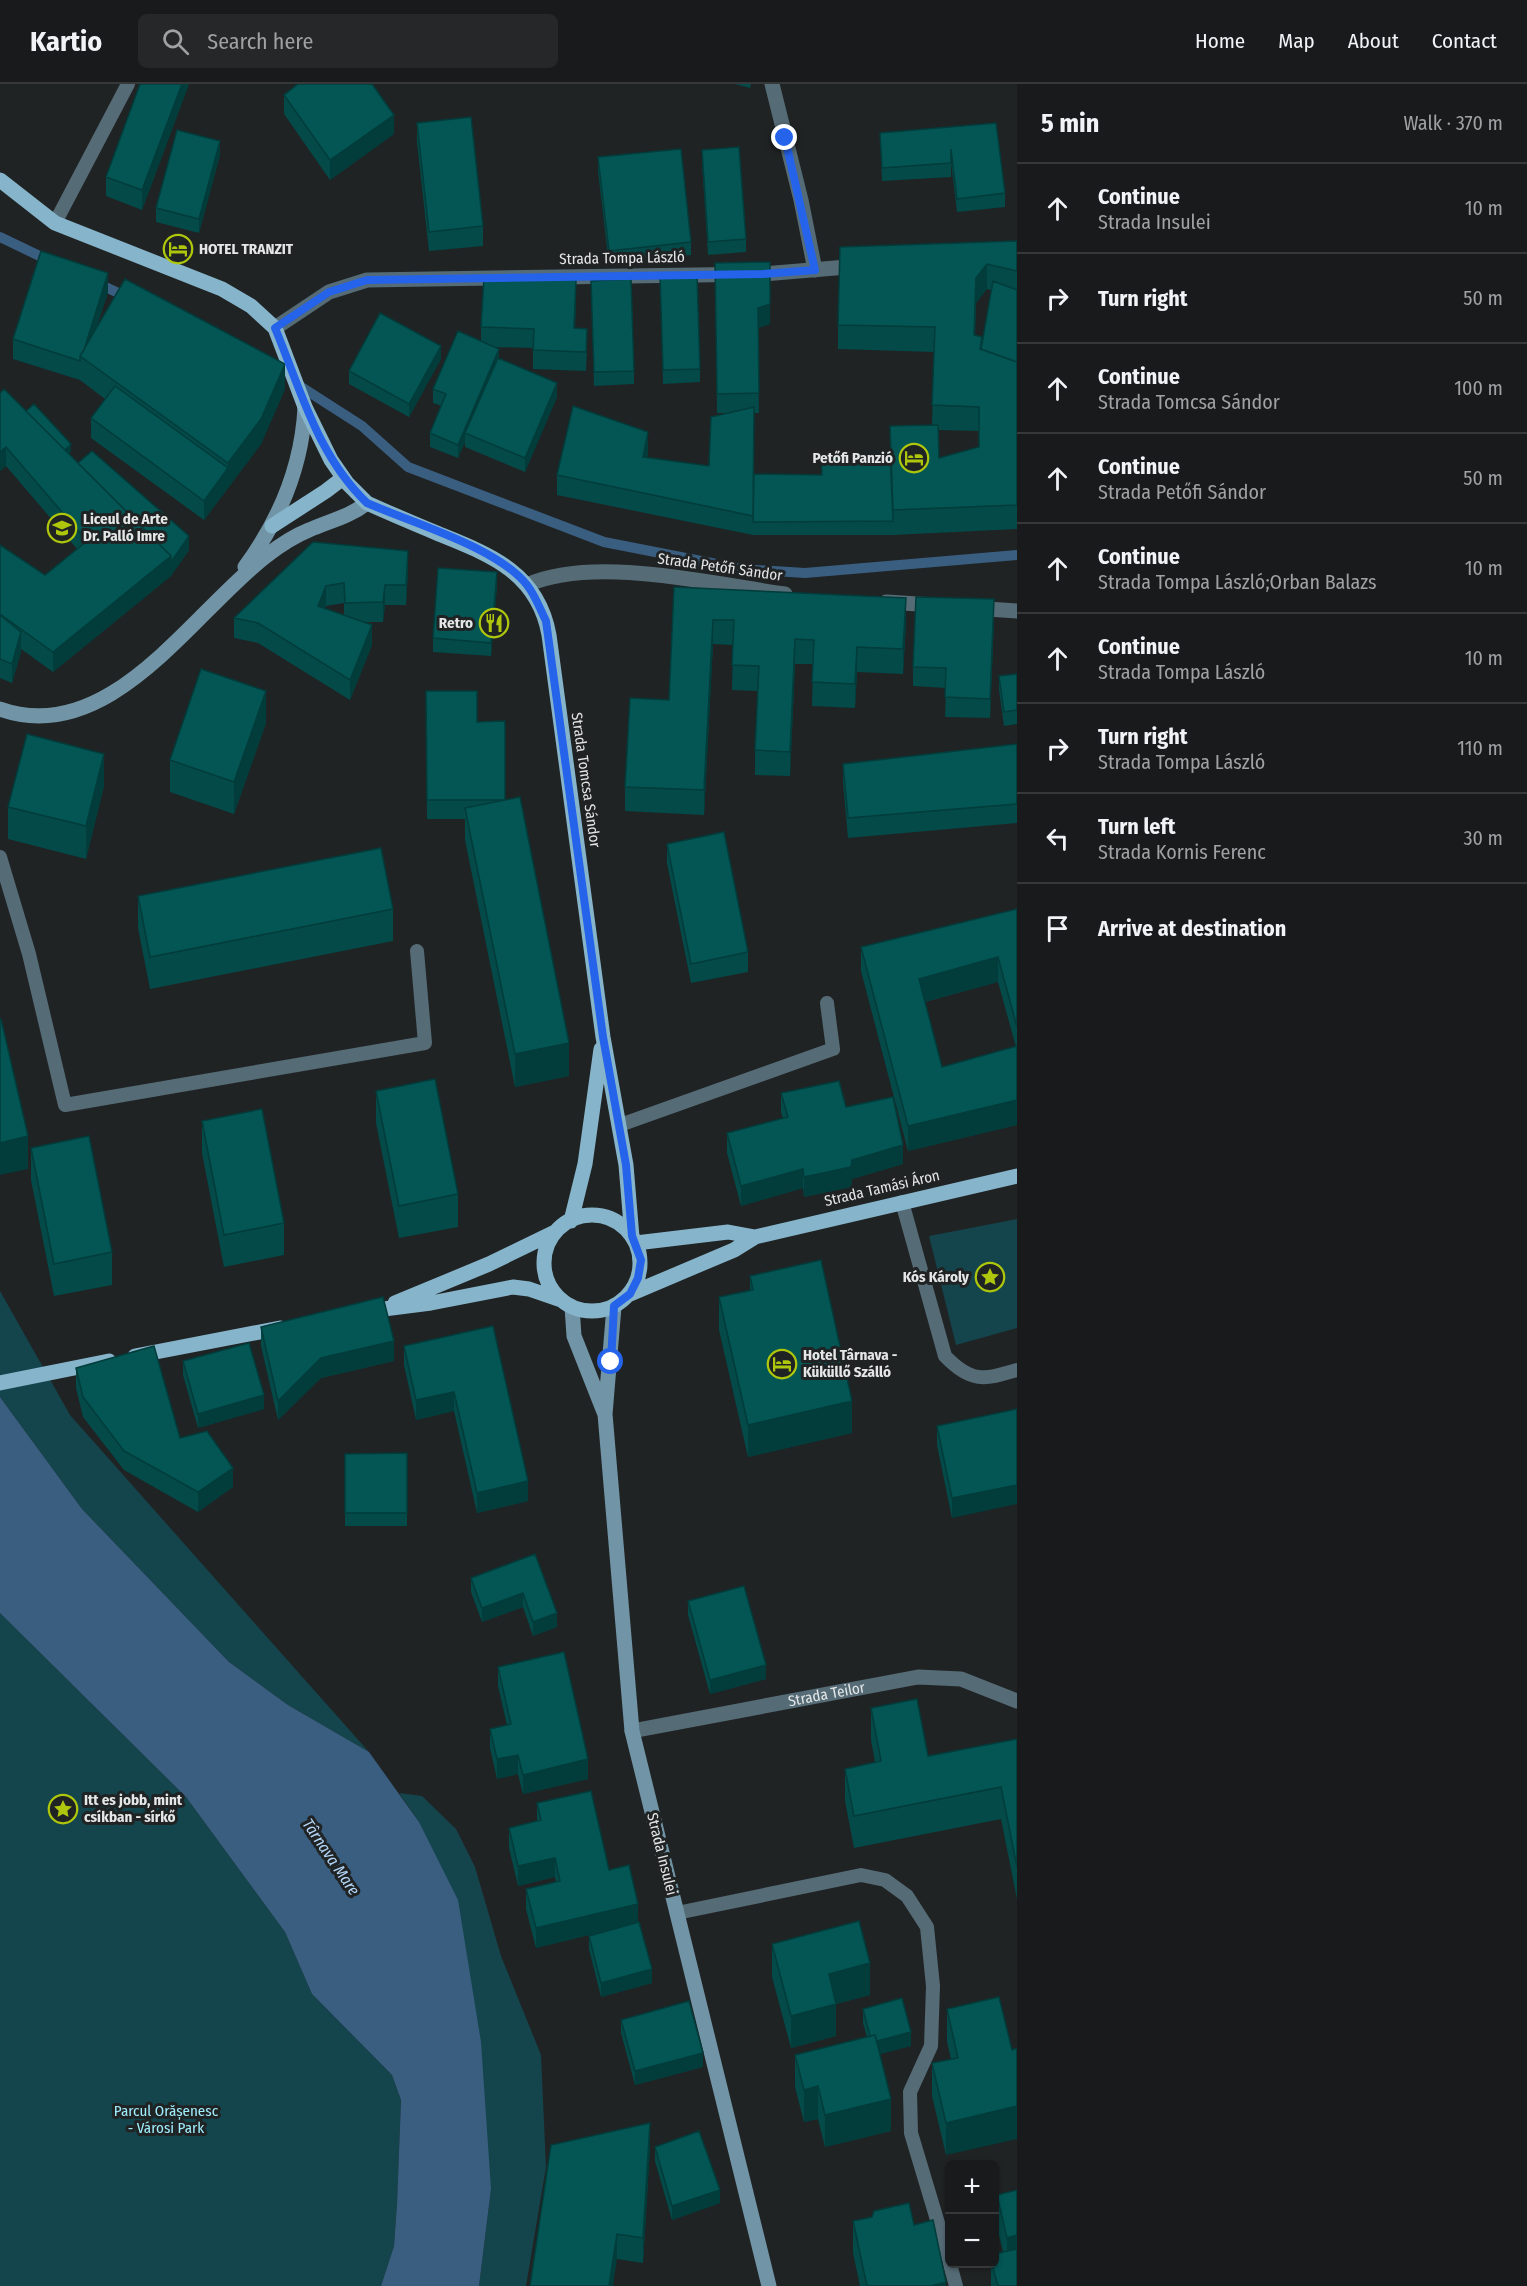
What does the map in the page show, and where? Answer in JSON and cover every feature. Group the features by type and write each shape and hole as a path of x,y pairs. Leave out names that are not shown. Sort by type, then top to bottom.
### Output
{"main road":[{"path":"0,180 55,224 222,289 252,306 275,328 322,446 343,478 367,503 351,515 308,530 290,541 233,584 165,654 98,703 56,717 16,715 0,709"},
{"path":"233,584 272,526 296,468 304,404"},
{"path":"272,526 336,485 343,478"},
{"name":"Strada Tomcsa Sándor","path":"367,503 485,552 507,565 527,585 546,621 603,1037"},
{"path":"353,1314 431,1303 513,1287 529,1289 593,1312 614,1306 630,1294 638,1278 641,1260 634,1240 620,1125 603,1037"},
{"path":"571,1221 585,1164 603,1037"},
{"name":"Strada Tamási Áron","path":"630,1294 734,1250 755,1237 1017,1176"},
{"path":"384,1308 489,1264 555,1232 571,1221 588,1216 605,1217 620,1224 634,1240"},
{"path":"555,1232 547,1249 544,1268 550,1286 566,1304"},
{"name":"Strada Tamási Áron","path":"634,1240 728,1232 755,1237"},
{"name":"Strada Insulei","path":"566,1304 574,1336 605,1414"},
{"name":"Strada Insulei","path":"614,1306 605,1414 632,1731 769,2286"},
{"path":"0,1383 290,1326"}],"street":[{"path":"772,84 801,200 815,270"},
{"name":"Strada Tompa László","path":"275,328 329,292 367,280 763,274 874,265"},
{"name":"Strada Petőfi Sándor","path":"527,585 555,575 603,573 670,577 803,597"},
{"path":"874,602 1017,611"},
{"name":"Strada Teilor","path":"632,1731 918,1677 961,1679 1017,1701"}],"lane":[{"path":"55,224 128,84"},
{"path":"0,857 29,954 65,1105 424,1043 417,951"},
{"path":"620,1125 833,1048 826,1003"},
{"path":"902,1202 945,1356 957,1368 971,1376 989,1379 1017,1370"},
{"path":"677,1913 861,1875 885,1880 907,1896 927,1927 933,1986 931,2046 910,2092 911,2133 945,2246"},
{"path":"951,2268 956,2286"}],"green space":[{"path":"1017,1219 1017,1328 956,1345 929,1236"},
{"path":"0,1291 70,1415 369,1752 288,1705 229,1662 82,1509 0,1397"},
{"name":"Parcul Orășenesc - Városi Park","path":"0,1613 186,1797 285,1932 312,1994 392,2075 401,2100 397,2204 394,2246 381,2286 0,2286"},
{"path":"399,1793 422,1796 456,1829 475,1867 501,1956 541,2055 546,2167 526,2286 479,2286 491,2189 419,1822"}],"water":[{"name":"Târnava Mare","path":"0,1397 82,1509 229,1662 288,1705 369,1752 419,1822 458,1900 481,2042 491,2189 479,2286 381,2286 394,2246 397,2204 401,2100 392,2075 312,1994 285,1932 186,1797 0,1613"}],"building":[{"path":"140,84 182,84 142,190 106,177"},
{"path":"298,84 372,84 394,115 330,160 284,95"},
{"path":"471,117 483,226 429,232 417,123"},
{"path":"996,123 1005,193 957,199 951,149 951,163 882,168 880,133"},
{"path":"177,130 220,141 199,219 156,208"},
{"path":"739,147 746,239 708,242 702,150"},
{"path":"681,149 691,242 609,251 598,157"},
{"path":"1017,241 1017,271 987,264 976,278 974,335 982,337 980,349 1017,362 1017,505 893,510 890,426 938,425 939,458 979,447 979,407 932,405 935,327 838,325 840,247"},
{"path":"41,251 108,273 80,361 13,339"},
{"path":"770,262 770,304 758,308 759,393 717,394 715,263"},
{"path":"697,274 700,369 663,370 660,276"},
{"path":"484,277 576,280 574,328 587,329 586,352 533,350 534,329 481,327"},
{"path":"125,279 285,364 261,419 228,463 80,356"},
{"path":"631,279 634,371 594,372 591,281"},
{"path":"993,281 1017,290 1017,362 981,349"},
{"path":"380,313 441,346 409,404 349,371"},
{"path":"458,331 499,349 458,445 430,433 446,394 433,389"},
{"path":"498,358 557,383 525,458 465,433"},
{"path":"115,386 228,468 204,501 91,418"},
{"name":"Liceul de Arte Dr. Palló Imre","path":"4,389 171,556 53,652 0,614 0,545 45,575 87,541 6,447 0,452 0,393"},
{"path":"34,404 71,444 65,450 26,411"},
{"path":"573,406 648,432 643,457 709,466 711,417 754,407 753,516 557,475"},
{"path":"92,451 189,536 171,562 171,556 78,463"},
{"path":"890,452 893,521 753,522 754,474 822,475 821,454"},
{"path":"313,542 408,551 406,585 385,585 383,602 345,603 344,583 326,586 318,606 372,625 350,680 258,623 234,618"},
{"path":"438,568 497,572 491,643 433,638"},
{"path":"674,587 906,598 903,649 857,647 855,684 812,682 814,640 795,639 790,752 755,750 759,666 732,665 734,620 713,620 704,790 625,787 630,698 669,700"},
{"path":"916,597 994,599 990,699 945,697 946,668 913,667"},
{"path":"0,615 21,632 12,664 0,659"},
{"path":"201,669 266,691 234,782 170,760"},
{"path":"1017,674 1017,710 1004,712 999,676"},
{"path":"426,691 477,691 477,722 505,721 505,800 427,800"},
{"path":"27,734 104,754 86,826 8,807"},
{"path":"1017,744 1017,804 848,818 843,764"},
{"path":"520,797 569,1043 515,1054 465,808"},
{"path":"724,832 748,952 691,964 667,844"},
{"path":"381,848 393,909 150,957 138,896"},
{"path":"1017,909 1017,1027 998,957 919,979 942,1067 1017,1046 1017,1100 908,1126 861,947"},
{"path":"0,1019 28,1136 0,1143"},
{"path":"435,1079 458,1194 399,1206 376,1091"},
{"path":"839,1081 846,1107 893,1097 903,1145 852,1160 851,1167 804,1177 803,1169 741,1186 727,1133 788,1117 781,1093"},
{"path":"262,1109 284,1223 224,1235 202,1121"},
{"path":"89,1136 112,1252 54,1264 31,1148"},
{"name":"Hotel Târnava - Küküllő Szálló","path":"821,1260 852,1401 748,1425 719,1297 753,1290 750,1276"},
{"path":"383,1297 394,1341 321,1358 278,1401 261,1327"},
{"path":"493,1326 528,1481 477,1493 454,1392 416,1400 404,1346"},
{"path":"249,1343 264,1395 198,1414 183,1361"},
{"path":"154,1346 180,1438 207,1431 233,1468 198,1492 124,1451 83,1397 76,1368"},
{"path":"1017,1409 1017,1485 952,1498 937,1426"},
{"path":"407,1453 407,1513 345,1513 345,1454"},
{"path":"535,1554 557,1613 533,1622 523,1593 482,1608 471,1578"},
{"path":"744,1586 766,1665 710,1680 688,1601"},
{"path":"564,1652 588,1759 523,1775 518,1755 497,1759 490,1729 511,1724 498,1667"},
{"path":"917,1699 928,1756 1017,1739 1017,1867 1001,1787 854,1816 845,1769 881,1761 871,1708"},
{"path":"591,1791 609,1870 629,1865 638,1904 536,1928 526,1889 560,1881 555,1858 518,1866 509,1828 541,1820 537,1803"},
{"path":"859,1921 870,1963 829,1974 836,2004 791,2016 772,1944"},
{"path":"639,1922 652,1969 601,1983 589,1936"},
{"path":"999,1997 1012,2050 1017,2048 1017,2106 946,2123 932,2063 958,2058 947,2009"},
{"path":"902,1998 911,2032 877,2041 875,2035 870,2036 863,2009"},
{"path":"689,2001 703,2053 635,2071 621,2020"},
{"path":"875,2035 891,2099 825,2115 818,2086 804,2090 795,2055"},
{"path":"650,2123 643,2238 617,2234 609,2286 530,2286 551,2145"},
{"path":"699,2131 720,2190 672,2206 655,2147"},
{"path":"1017,2190 1017,2235 1007,2238 999,2194"},
{"path":"909,2203 914,2225 933,2220 946,2282 931,2286 867,2286 853,2221 872,2217 874,2211"},
{"path":"1017,2249 1017,2286 998,2286 993,2268 999,2268 999,2253"}],"waterway":[{"path":"0,237 50,261"},
{"path":"97,283 129,298"},
{"path":"295,383 362,426 408,467 604,542 742,569 805,573 1017,555"}],"place":[{"name":"HOTEL TRANZIT","path":"178,249"},
{"name":"Petőfi Panzió","path":"914,458"},
{"name":"Liceul de Arte Dr. Palló Imre","path":"62,528"},
{"name":"Retro","path":"494,623"},
{"name":"Kós Károly","path":"990,1277"},
{"name":"Hotel Târnava - Küküllő Szálló","path":"782,1364"},
{"name":"Itt es jobb, mint csíkban - sírkő","path":"63,1809"}],"route":[{"path":"611,1362 614,1306 630,1294 638,1278 641,1260 632,1236 626,1165 603,1037 546,621 527,585 507,565 485,552 367,503 355,492 322,446 275,328 329,292 367,280 763,274 815,270 801,200 785,138"}]}
